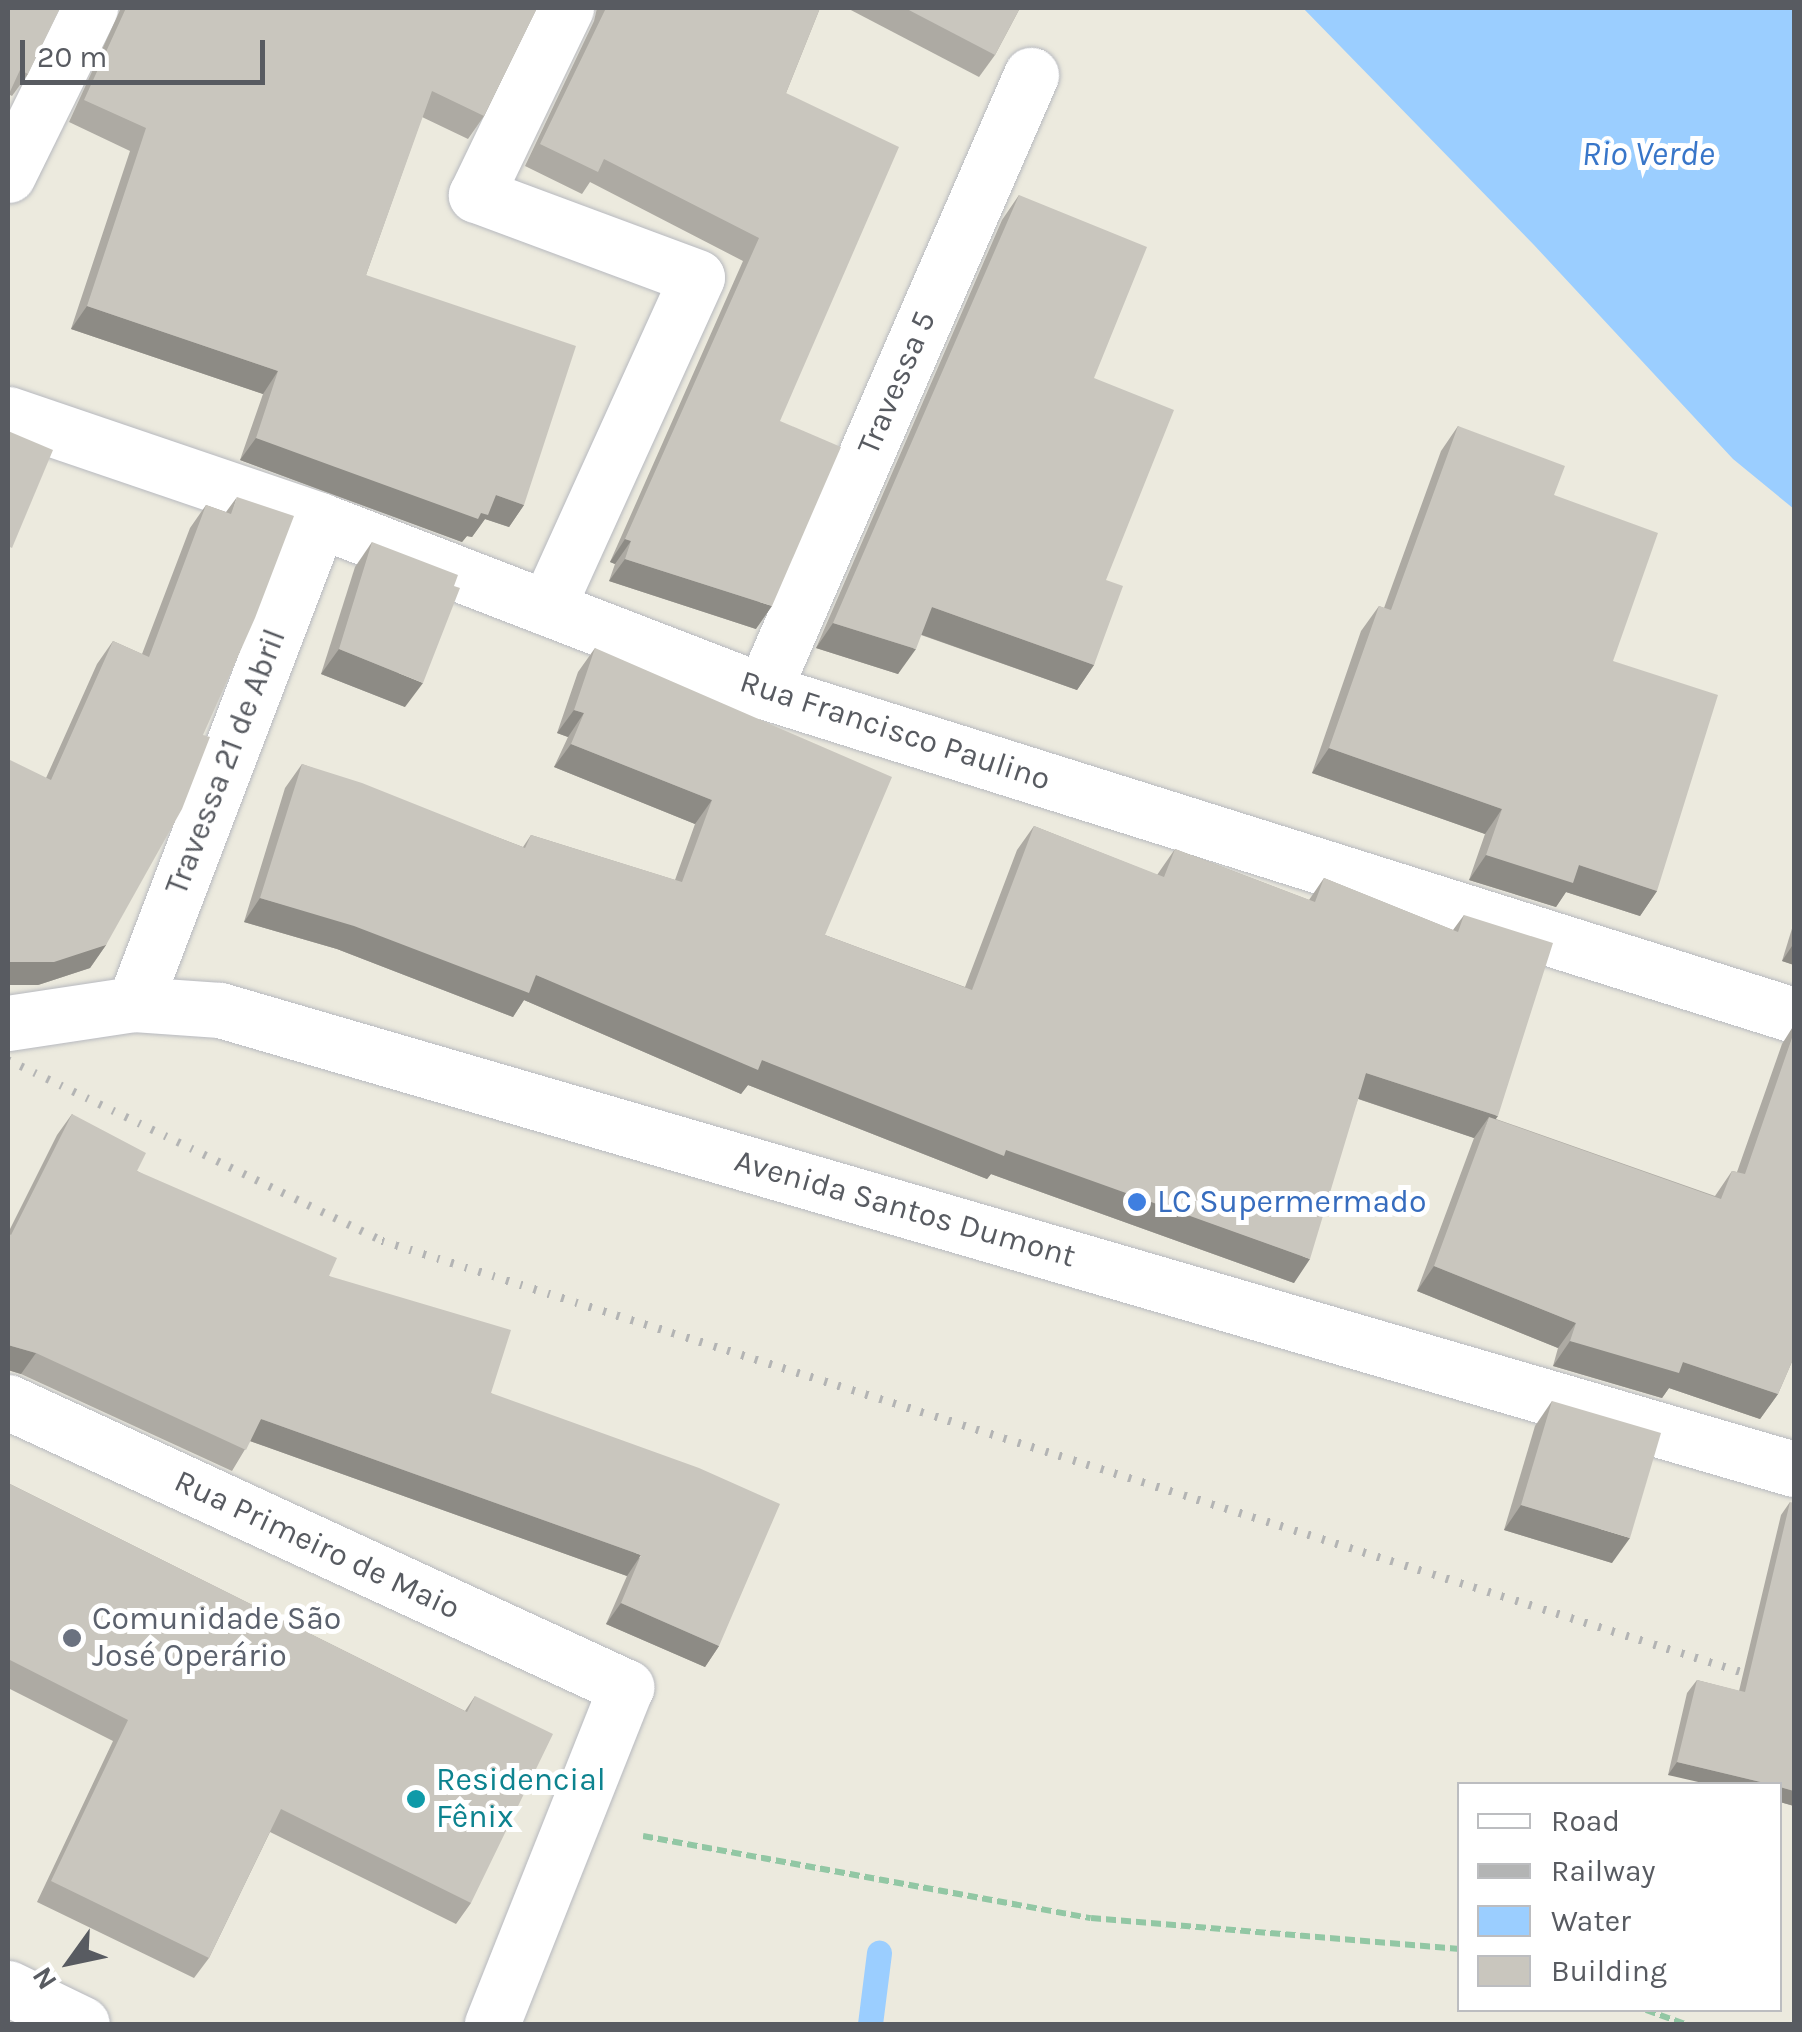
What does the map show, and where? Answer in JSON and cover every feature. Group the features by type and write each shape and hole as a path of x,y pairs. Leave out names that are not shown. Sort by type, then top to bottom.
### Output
{"street":[{"path":"8,175 90,8"},
{"path":"547,608 697,277 476,195 566,8"},
{"name":"Travessa 5","path":"763,692 1031,75"},
{"name":"Rua Francisco Paulino","path":"8,414 319,520 763,692 1794,1015"},
{"name":"Travessa 21 de Abril","path":"134,1004 319,520"},
{"name":"Avenida Santos Dumont","path":"8,1022 134,1004 220,1010 1794,1469"},
{"name":"Rua Primeiro de Maio","path":"8,1402 626,1687 576,1812"},
{"path":"492,2024 576,1812"},
{"path":"8,1988 82,2024"}],"path":[{"path":"576,1812 632,1834 1092,1918 1457,1949"},
{"path":"1651,2012 1684,2024"}],"water":[{"name":"Rio Verde","path":"1303,8 1794,8 1794,509 1733,459 1534,245"}],"building":[{"path":"8,8 60,8 28,74 20,70 8,96"},
{"path":"126,8 537,8 484,116 432,91 366,275 576,346 524,505 496,495 488,515 481,513 478,519 256,438 278,371 87,306 146,128 84,100"},
{"path":"606,8 820,8 786,93 899,147 780,421 841,447 772,606 625,559 631,541 625,539 759,238 604,159 598,172 540,144"},
{"path":"905,8 1020,8 995,55"},
{"path":"1019,195 1147,247 1094,378 1174,410 1106,580 1123,586 1094,665 932,607 916,649 833,623"},
{"path":"1458,426 1565,466 1554,495 1658,533 1613,661 1718,695 1657,891 1579,865 1573,883 1486,855 1502,809 1329,748 1379,606 1391,610"},
{"path":"8,431 53,450 12,548 8,546"},
{"path":"237,497 294,516 255,618 203,735 210,737 182,809 106,945 54,962 8,962 8,759 51,780 113,641 149,657 206,505 231,514"},
{"path":"372,542 458,575 454,586 460,588 423,683 339,649"},
{"path":"595,648 892,777 825,935 972,990 1034,826 1164,877 1175,849 1315,902 1324,878 1458,932 1464,915 1553,943 1498,1116 1366,1073 1310,1259 1006,1150 1004,1156 762,1060 758,1070 536,975 529,993 354,926 260,898 302,764 362,783 525,848 531,835 682,882 712,800 571,744 584,713 574,710"},
{"path":"1794,1032 1794,1357 1778,1394 1683,1362 1679,1373 1570,1341 1576,1323 1434,1266 1489,1117 1721,1199 1732,1171 1745,1174"},
{"path":"72,1114 146,1153 137,1171 337,1258 329,1276 511,1330 491,1393 699,1468 780,1504 719,1646 621,1603 641,1555 261,1419 246,1450 36,1353 8,1345 8,1233 11,1235"},
{"path":"1552,1401 1661,1433 1630,1538 1521,1505"},
{"path":"8,1483 467,1712 475,1696 553,1734 471,1903 281,1809 209,1958 51,1881 128,1720 8,1659"},
{"path":"1790,1502 1794,1503 1794,1791 1782,1788 1782,1782 1761,1782 1677,1762 1697,1680 1745,1692"}],"waterway":[{"path":"870,2024 879,1953"}],"railway":[{"path":"8,1060 382,1241 1794,1689"}],"place":[{"name":"LC Supermermado","path":"1137,1202"},
{"name":"Comunidade São José Operário","path":"72,1638"},
{"name":"Residencial Fênix","path":"416,1799"}]}
